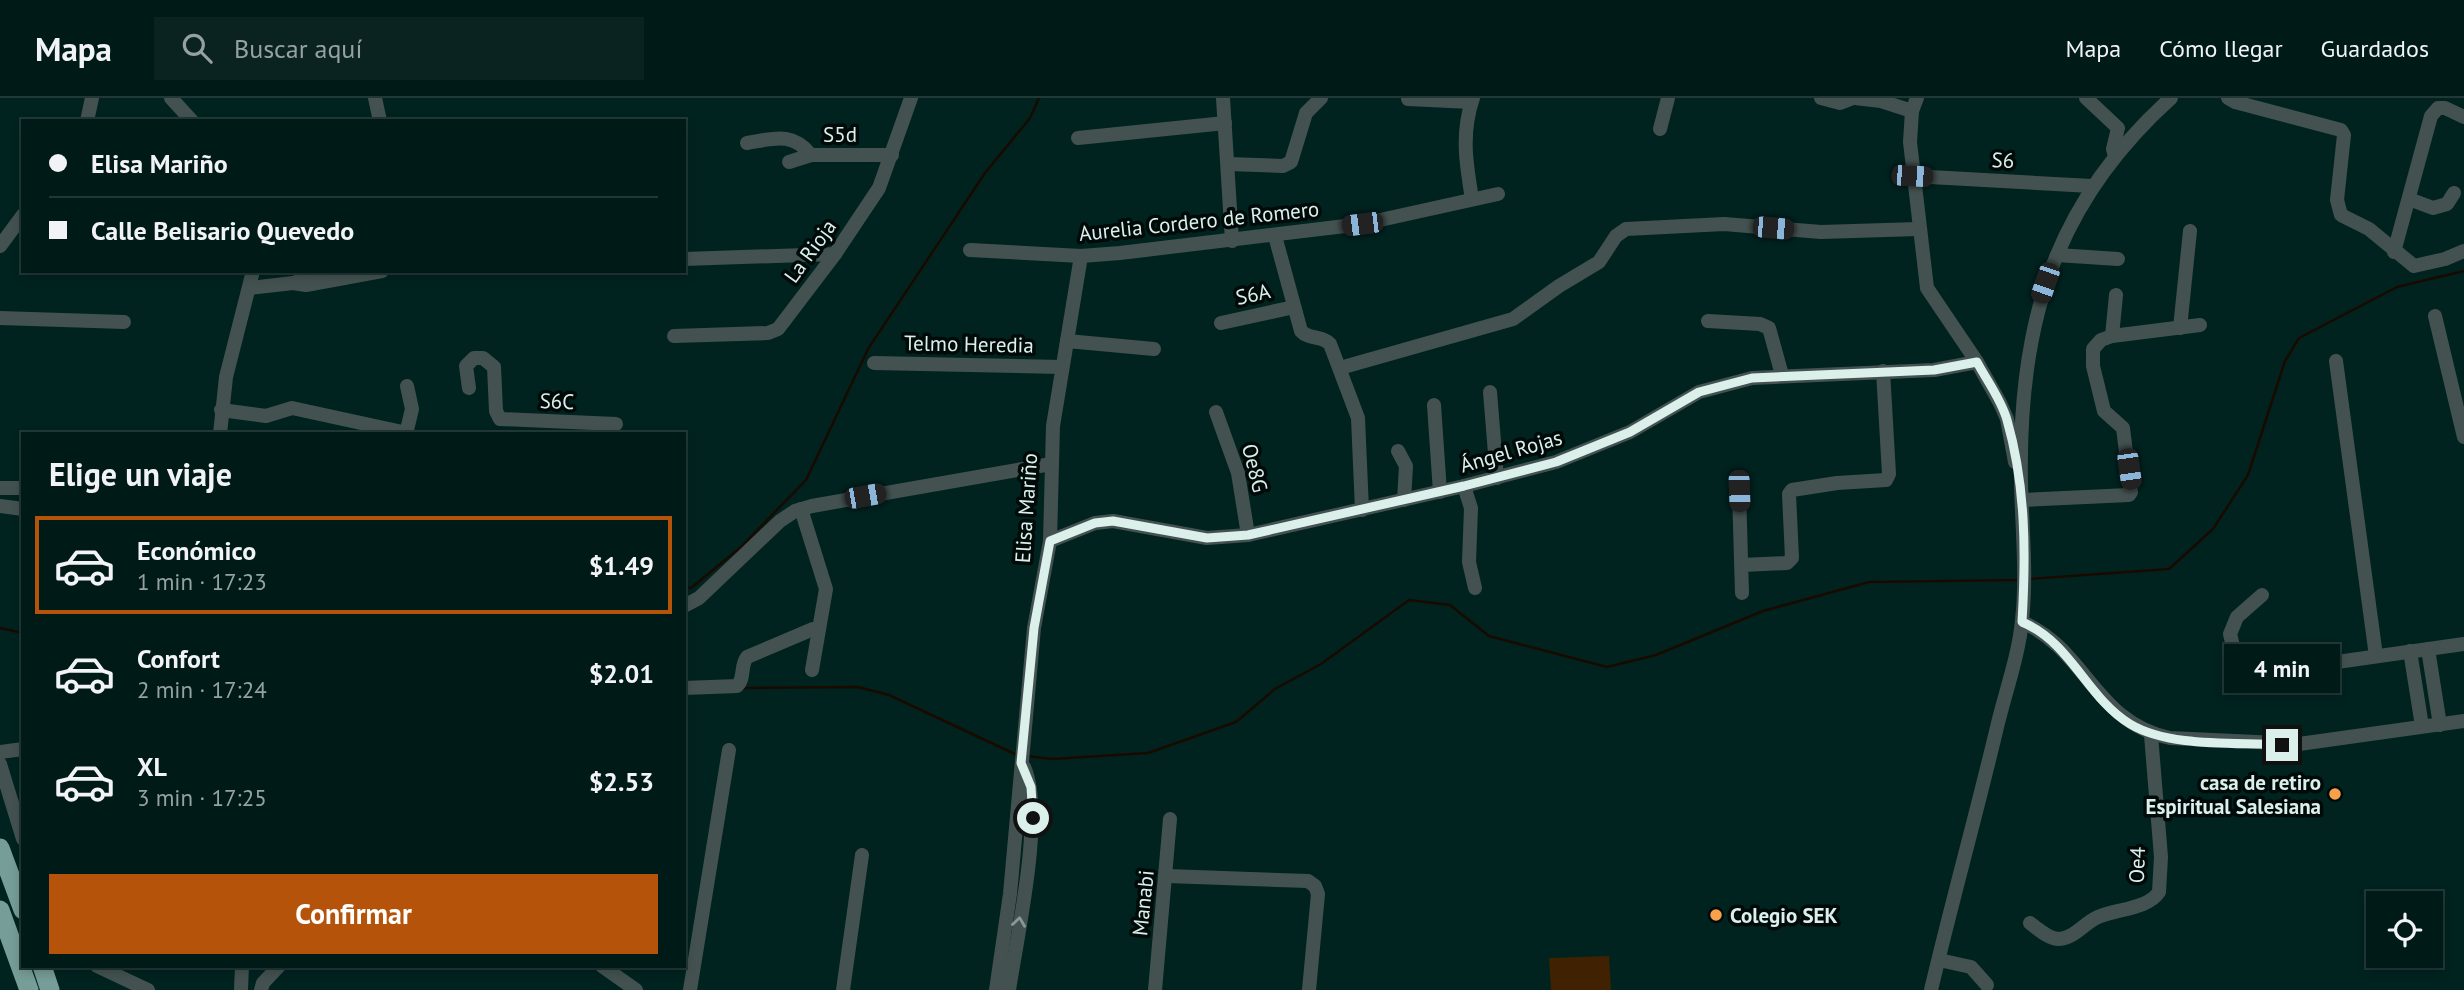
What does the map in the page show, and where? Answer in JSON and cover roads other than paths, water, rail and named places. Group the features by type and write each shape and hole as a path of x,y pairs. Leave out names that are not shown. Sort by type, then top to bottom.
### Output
{"highway":[{"path":"0,848 21,905"},
{"path":"0,910 21,968"},
{"path":"21,968 29,990"},
{"path":"43,968 50,990"}],"street":[{"path":"87,119 92,98"},
{"path":"171,98 190,119"},
{"path":"375,98 380,119"},
{"name":"La Rioja","path":"674,336 774,332 835,254 872,200 892,155 911,98"},
{"path":"1223,98 1232,241"},
{"path":"1228,163 1288,164 1294,159 1306,113 1321,98"},
{"path":"1660,129 1668,98"},
{"path":"1821,98 1840,103 1854,98 1914,105 1909,129 1912,176 1927,288 1977,362 2007,419 2021,482"},
{"path":"2086,98 2118,128 2113,149 2115,156"},
{"path":"1931,990 2022,622 2025,556 2021,482 2024,386 2038,303 2056,255 2091,186 2115,156 2171,98"},
{"path":"2228,98 2341,130 2344,135 2337,200 2341,215 2369,229 2414,266 2445,259 2464,251"},
{"path":"1408,99 1472,100 1464,149 1472,199"},
{"path":"2394,252 2431,116 2438,108 2445,108 2464,117"},
{"path":"1079,138 1225,123"},
{"path":"747,143 780,138 795,140 811,155"},
{"name":"S5d","path":"789,162 811,155 892,155"},
{"name":"S6","path":"1912,176 2091,186"},
{"path":"2409,199 2433,208 2447,204 2454,193"},
{"name":"Aurelia Cordero de Romero","path":"970,250 1081,257 1232,241 1370,223 1498,194"},
{"path":"0,246 21,218"},
{"path":"1340,368 1513,320 1559,286 1600,262 1616,236 1626,229 1724,224 1821,232 1918,229"},
{"path":"2180,328 2190,231"},
{"path":"1275,236 1303,334 1328,341 1358,418 1362,510"},
{"path":"686,259 835,254"},
{"path":"2056,255 2118,259"},
{"name":"Elisa Mariño","path":"1009,990 1020,863 1021,763 1034,628 1050,541 1053,426 1081,257"},
{"path":"220,432 221,410 234,344 253,273"},
{"path":"293,283 303,276 317,273"},
{"path":"249,288 293,283 306,285 371,273"},
{"path":"2112,337 2116,295"},
{"name":"S6A","path":"1221,323 1294,307"},
{"path":"2435,316 2464,438"},
{"path":"0,318 124,323"},
{"path":"1708,321 1760,324 1769,328 1782,375"},
{"path":"2022,500 2130,495 2123,428 2104,411 2093,366 2093,349 2101,340 2112,337 2200,325"},
{"path":"1068,341 1154,349"},
{"name":"S6C","path":"469,388 465,374 467,363 480,357 488,359 495,372 498,417 555,428 616,424"},
{"path":"2336,361 2376,656"},
{"name":"Ángel Rojas","path":"1050,541 1095,523 1113,521 1207,538 1248,535 1497,478 1595,448 1660,417 1699,392 1752,378 1934,370 1977,362"},
{"name":"Telmo Heredia","path":"874,363 1062,368"},
{"path":"1742,565 1787,563 1792,558 1792,490 1837,483 1886,480 1889,474 1883,371"},
{"path":"407,386 412,409 407,432"},
{"path":"1490,391 1497,478"},
{"path":"1434,405 1440,492"},
{"path":"221,410 266,416 292,408 402,432"},
{"name":"Oe8G","path":"1216,412 1238,473 1248,535"},
{"path":"1398,451 1406,466 1404,500"},
{"path":"686,605 699,598 780,521 801,509 1051,464"},
{"path":"1464,486 1471,508 1469,562 1475,588"},
{"path":"0,488 21,488"},
{"path":"1739,491 1742,593"},
{"path":"0,506 21,509"},
{"path":"801,509 826,589 812,670"},
{"path":"2262,595 2232,624 2231,643 2235,654 2244,663 2256,668 2276,669 2464,644"},
{"path":"2022,622 2058,646 2112,709 2129,723 2151,734 2170,738 2282,745 2464,721"},
{"path":"686,688 737,686 747,657 813,629"},
{"path":"2428,649 2440,725"},
{"path":"2410,651 2422,726"},
{"path":"2417,693 2434,690"},
{"name":"Oe4","path":"2030,923 2054,939 2064,939 2074,935 2095,918 2150,901 2159,892 2161,857 2151,734"},
{"path":"0,752 21,749"},
{"path":"690,990 729,750"},
{"path":"0,764 21,832"},
{"name":"Manabi","path":"1155,990 1170,819"},
{"path":"844,990 862,855"},
{"name":"Elisa Mariño","path":"996,990 1020,863"},
{"path":"1167,876 1308,881 1315,886 1318,894 1309,990"},
{"path":"1939,960 1971,967 1987,985"},
{"path":"101,968 149,990"},
{"path":"241,990 242,968"},
{"path":"261,990 263,983 277,968"},
{"path":"605,968 636,990"}],"waterway":[{"path":"686,587 691,588 741,547 806,480 868,349 985,173 1030,118 1039,98"},
{"path":"2030,579 2169,569 2213,529 2248,475 2285,361 2299,338 2397,287 2464,271"},
{"path":"1027,756 1052,759 1148,753 1236,722 1275,689 1321,664 1409,600 1450,605 1489,636 1607,667 1656,655 1763,611 1869,582 2020,580"},
{"path":"0,628 21,633"},
{"path":"744,688 858,687 889,695 1017,755"}],"place":[{"name":"casa de retiro Espiritual Salesiana","path":"2335,794"},
{"name":"Colegio SEK","path":"1716,915"}]}
